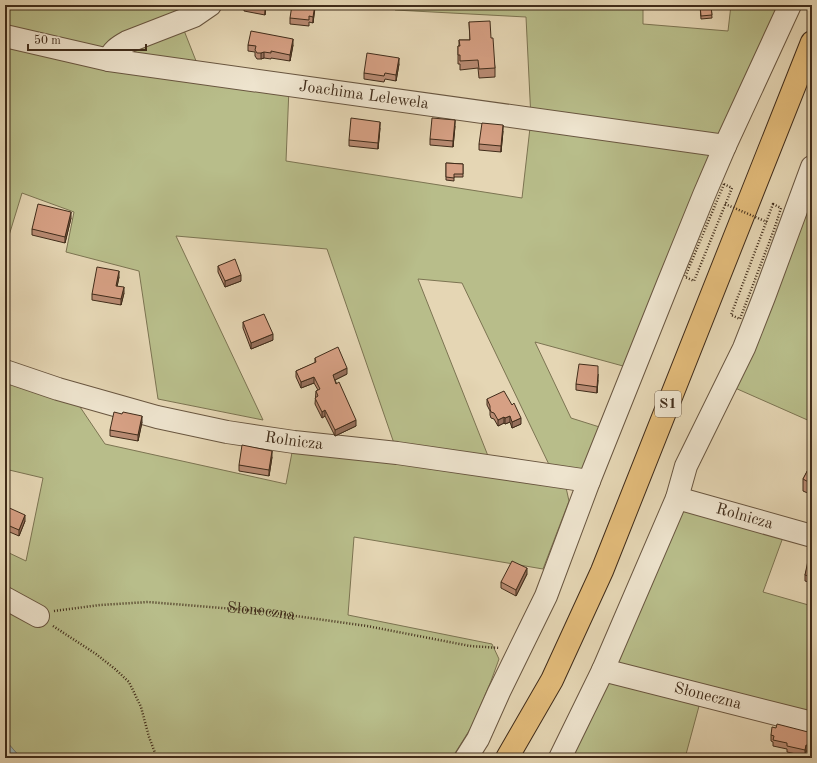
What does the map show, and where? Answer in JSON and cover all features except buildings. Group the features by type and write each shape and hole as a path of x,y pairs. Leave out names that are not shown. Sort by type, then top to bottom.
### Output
{"highway":[{"name":"S1","path":"507,758 552,680 602,571 812,42"}],"street":[{"path":"109,60 111,54 118,47 127,42 194,16 210,5"},
{"path":"466,758 478,739 499,692 546,596 589,480 724,146 790,5"},
{"name":"Joachima Lelewela","path":"5,36 109,60 724,146"},
{"path":"560,758 602,670 677,498 686,466 744,348 812,168"},
{"name":"Rolnicza","path":"5,371 58,389 157,417 227,432 294,442 397,453 589,480"},
{"name":"Rolnicza","path":"677,498 812,536"},
{"path":"5,598 38,616"},
{"name":"Słoneczna","path":"602,670 812,723"}],"path":[{"path":"725,204 767,222"},
{"name":"Słoneczna","path":"38,616 52,612 100,605 148,602 260,611 367,626 470,646 520,650"},
{"path":"38,616 96,654 129,682 141,707 149,737 157,758"}],"green space":[{"path":"5,5 174,5 198,66 289,88 286,161 522,198 531,119 526,17 395,10 395,5 643,5 643,24 728,31 731,5 790,5 634,369 535,342 571,418 609,430 589,481 565,483 569,501 543,569 354,537 348,615 492,644 499,659 472,726 452,758 21,758 5,740 5,551 26,561 43,478 5,469 5,376 74,398 105,444 286,484 294,442 397,452 327,249 176,236 263,420 158,399 139,271 66,252 74,212 22,193 7,242 5,242 5,30 8,30 5,25","holes":["418,279 462,283 554,475 492,466"]},
{"path":"812,188 812,422 726,384"},
{"path":"677,498 786,529 763,592 812,606 812,723 702,695 685,758 560,758"}],"water":[{"path":"5,740 21,758 5,758"}]}
